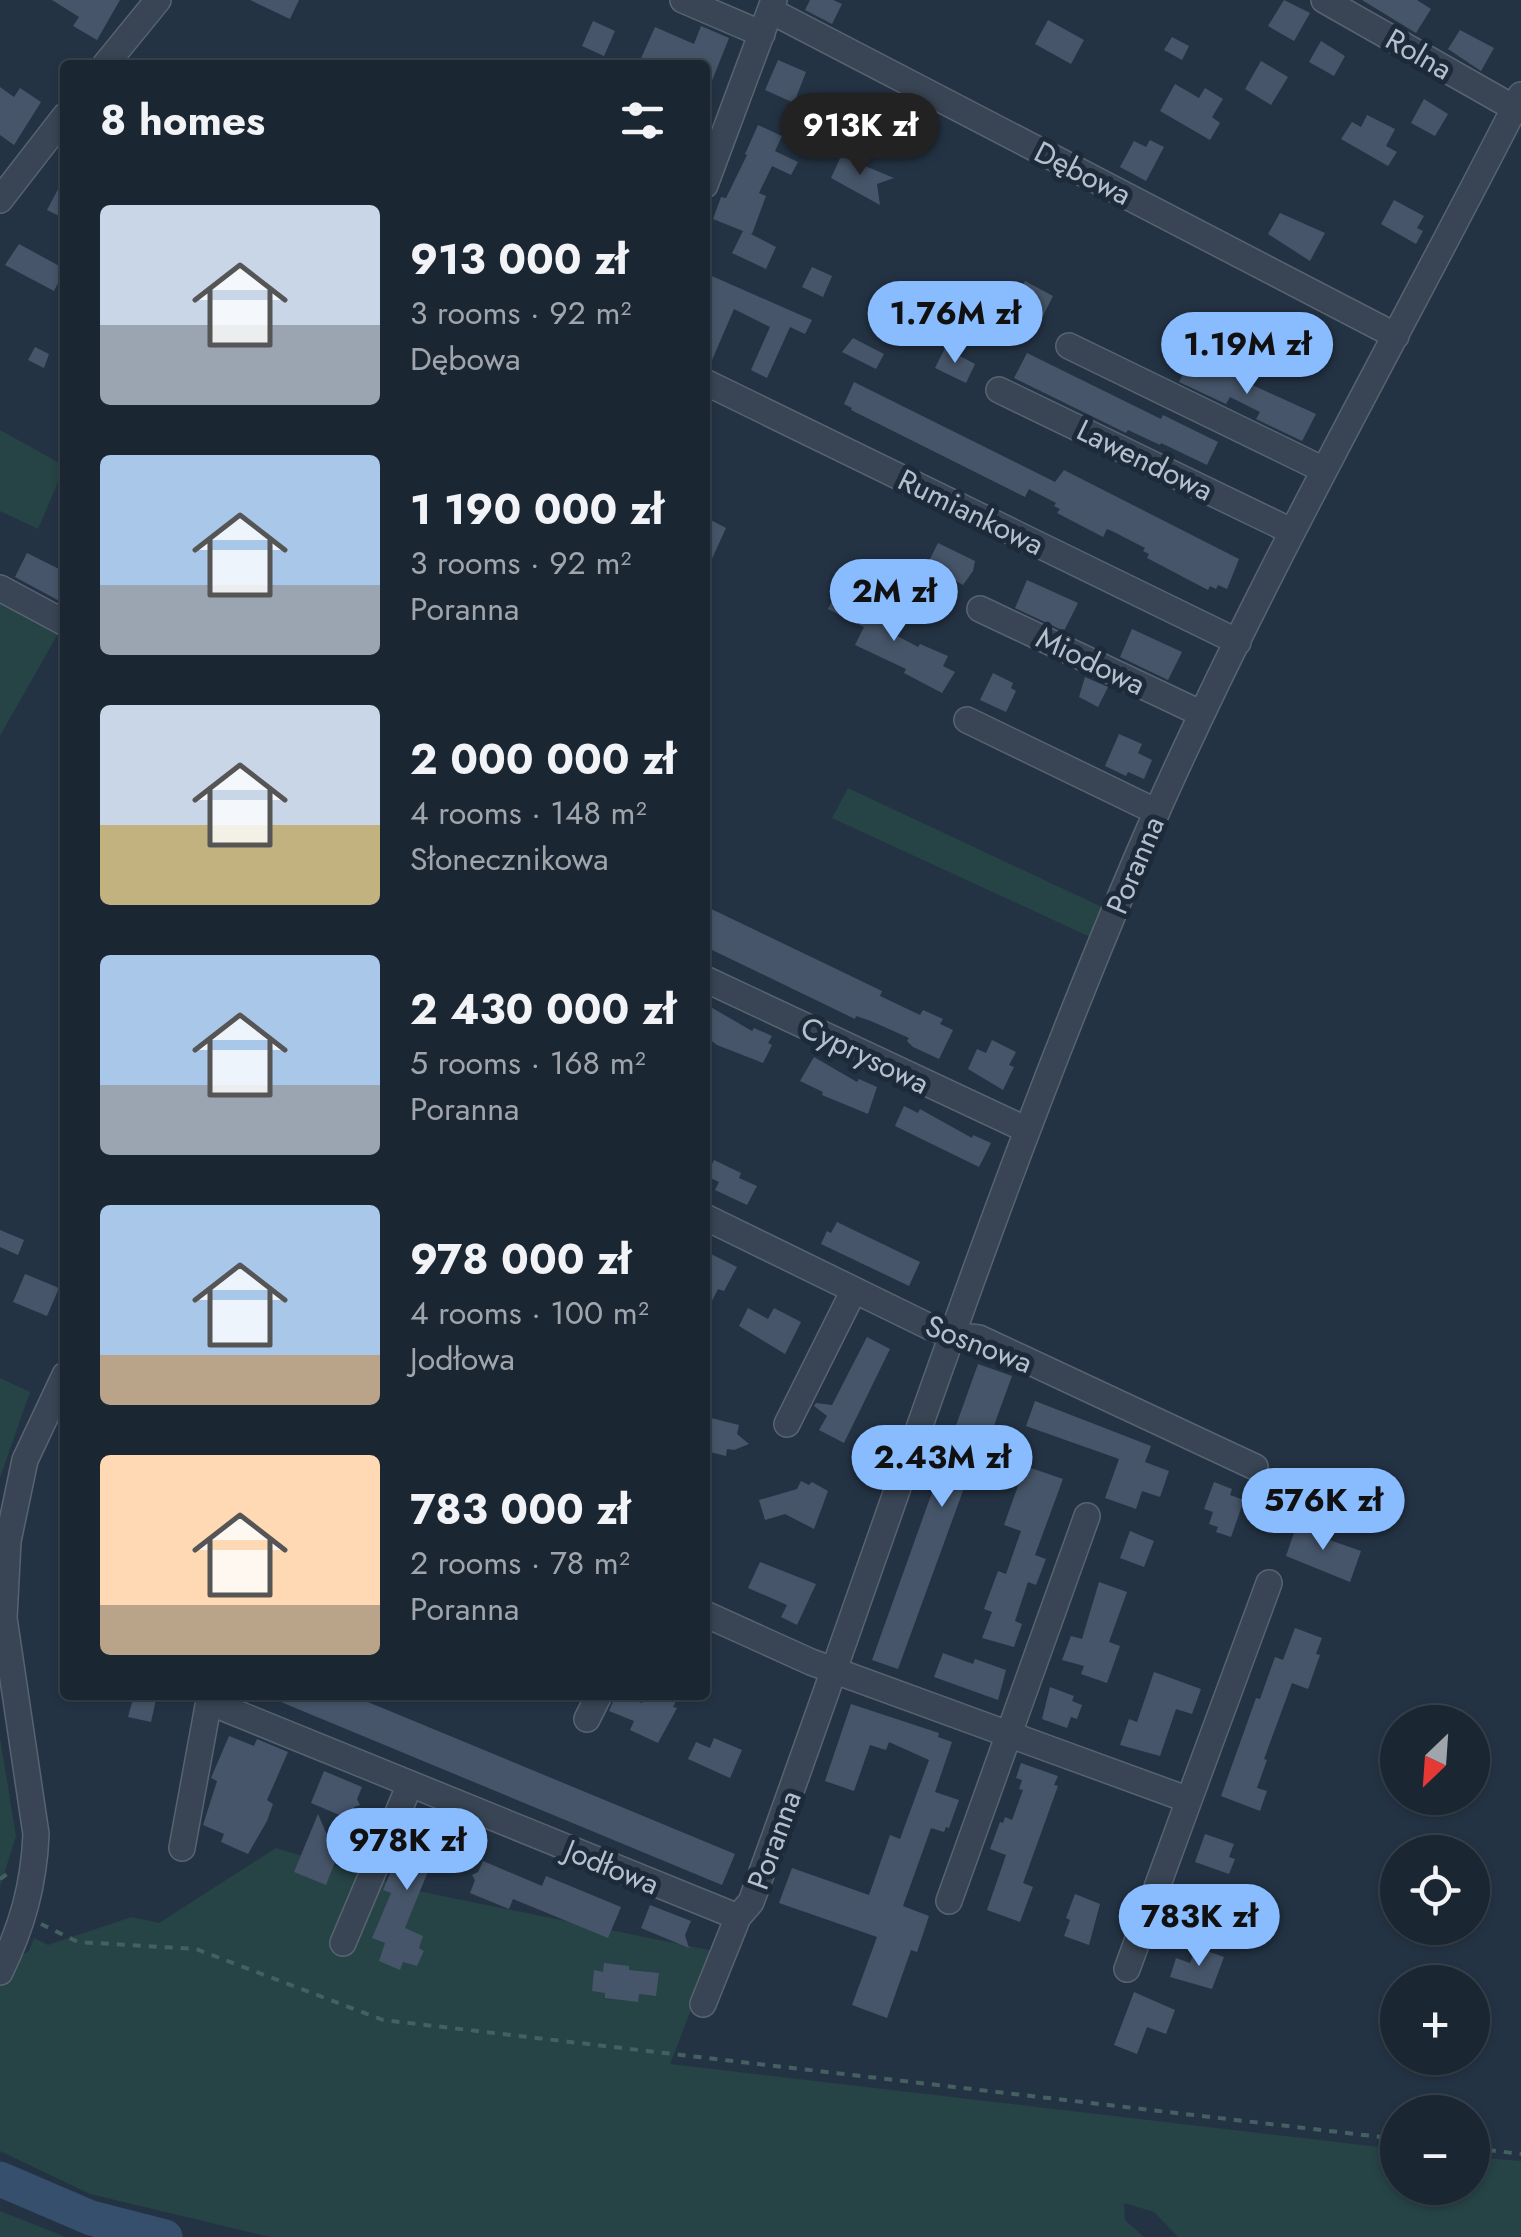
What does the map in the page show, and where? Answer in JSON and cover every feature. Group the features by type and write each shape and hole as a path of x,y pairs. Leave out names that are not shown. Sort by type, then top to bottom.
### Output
{"street":[{"path":"110,60 158,0"},
{"name":"Dębowa","path":"683,0 769,15 1396,336"},
{"name":"Rolna","path":"1324,0 1518,101"},
{"path":"710,172 769,15"},
{"name":"Poranna","path":"704,2004 738,1917 751,1902 1025,1129 1157,812 1291,531 1518,101"},
{"path":"0,200 60,122"},
{"path":"1070,346 1324,470"},
{"name":"Rumiankowa","path":"710,384 1238,642"},
{"name":"Lawendowa","path":"999,390 1291,531"},
{"path":"0,588 60,620"},
{"name":"Miodowa","path":"980,609 1202,714"},
{"path":"967,720 1157,812"},
{"name":"Cyprysowa","path":"710,981 1025,1129"},
{"name":"Sosnowa","path":"710,1220 951,1335 979,1338 1255,1467"},
{"path":"787,1424 854,1290"},
{"path":"0,1972 25,1916 36,1834 4,1618 8,1541 24,1460 60,1385"},
{"path":"949,1901 1087,1516"},
{"path":"1128,1969 1269,1583"},
{"path":"710,1616 835,1671 1189,1800"},
{"path":"182,1848 210,1700"},
{"name":"Jodłowa","path":"212,1700 738,1917"},
{"path":"587,1719 596,1700"},
{"path":"342,1943 410,1784"}],"path":[{"path":"25,1916 78,1942 196,1948 383,2020 1380,2137"},
{"path":"1490,2150 1521,2154"}],"green space":[{"path":"0,430 60,463 60,478 38,529 0,511"},
{"path":"0,591 60,621 60,630 0,736"},
{"path":"848,788 1102,907 1090,937 832,818"},
{"path":"0,1378 30,1392 0,1478"},
{"path":"0,1738 16,1836 0,1887"},
{"path":"276,1848 418,1891 714,1951 670,2064 1380,2147 1380,2205 1490,2205 1490,2158 1521,2161 1521,2237 1178,2237 1154,2212 1124,2203 1125,2220 1144,2237 270,2237 90,2194 0,2151 0,1965 29,1951 34,1938 48,1945 132,1917 159,1923"},
{"path":"0,2211 66,2237 0,2237"}],"building":[{"path":"52,0 120,0 97,40 73,26 79,17"},
{"path":"250,0 299,0 290,19"},
{"path":"810,0 842,4 832,24 805,10"},
{"path":"1284,0 1310,13 1294,41 1268,26"},
{"path":"1362,0 1417,0 1431,9 1416,33"},
{"path":"1048,20 1084,40 1071,64 1035,44"},
{"path":"593,21 615,31 604,56 582,46"},
{"path":"701,26 729,38 710,86 710,60 640,60 655,27 694,44"},
{"path":"1460,30 1494,48 1481,71 1448,49"},
{"path":"1172,37 1189,46 1182,60 1164,50"},
{"path":"1321,41 1345,56 1334,76 1309,62"},
{"path":"778,60 806,72 794,103 765,90"},
{"path":"1261,61 1288,77 1271,105 1245,89"},
{"path":"1175,84 1199,98 1205,88 1223,99 1212,117 1220,123 1210,140 1160,111"},
{"path":"0,87 14,97 20,88 41,102 14,145 0,135"},
{"path":"1424,99 1448,114 1435,136 1411,123"},
{"path":"1367,115 1395,129 1386,146 1397,152 1388,166 1341,139 1352,122 1361,127"},
{"path":"758,125 782,136 775,151 798,162 791,175 772,166 759,193 766,196 752,234 749,233 776,247 766,269 732,253 743,231 713,219 721,197 726,198 747,155"},
{"path":"1150,140 1164,147 1146,181 1120,167 1134,141 1146,147"},
{"path":"841,156 894,178 877,184 880,205 831,178"},
{"path":"60,185 60,216 47,210"},
{"path":"1394,200 1424,216 1417,228 1423,231 1416,244 1381,224"},
{"path":"1280,213 1325,233 1310,261 1268,234"},
{"path":"19,244 60,266 60,279 54,291 5,265"},
{"path":"812,267 832,276 823,297 802,287"},
{"path":"710,275 812,320 805,334 790,327 767,378 751,370 770,327 734,309 710,365"},
{"path":"1025,281 1053,296 1040,322 1015,310"},
{"path":"853,338 884,354 876,369 842,352"},
{"path":"35,347 49,354 44,368 28,360"},
{"path":"945,348 975,364 966,383 935,368"},
{"path":"1027,353 1161,419 1163,415 1218,442 1207,465 1161,443 1128,430 1126,433 1014,378"},
{"path":"1194,353 1240,376 1239,379 1316,414 1302,441 1256,419 1260,412 1230,397 1226,404 1179,382"},
{"path":"854,382 1055,482 1064,470 1239,559 1227,589 1218,585 1208,590 1147,558 1145,548 1114,532 1107,529 1103,537 1057,513 1060,509 1054,506 1056,503 1029,489 1025,497 851,410 844,404"},
{"path":"710,520 726,528 710,563"},
{"path":"938,543 975,561 963,585 927,565"},
{"path":"27,553 60,570 60,601 15,577"},
{"path":"1027,580 1078,603 1064,631 1015,608"},
{"path":"837,591 895,623 890,632 918,647 920,644 948,656 943,666 955,672 942,693 904,673 906,669 855,645 864,627 828,609"},
{"path":"1132,629 1182,652 1168,680 1120,657"},
{"path":"993,673 1013,683 1011,688 1016,691 1006,712 980,700"},
{"path":"1085,677 1108,687 1098,707 1079,697"},
{"path":"1119,734 1142,744 1138,753 1152,760 1144,779 1105,766"},
{"path":"710,908 882,991 880,996 920,1015 923,1010 943,1019 940,1024 953,1030 939,1059 913,1047 907,1041 909,1038 871,1021 856,1016 855,1019 710,949"},
{"path":"710,1007 752,1031 754,1028 772,1036 763,1063 710,1040"},
{"path":"992,1040 1016,1052 1003,1090 968,1069 977,1049 986,1053"},
{"path":"814,1057 857,1082 859,1079 877,1087 868,1114 800,1081"},
{"path":"904,1106 918,1113 920,1109 972,1138 973,1135 991,1143 979,1167 895,1126"},
{"path":"714,1160 757,1186 747,1205 715,1190 719,1182 710,1178"},
{"path":"837,1222 920,1262 909,1286 821,1244"},
{"path":"0,1230 24,1240 18,1255 0,1247"},
{"path":"710,1254 737,1267 724,1291 718,1289 710,1305"},
{"path":"25,1274 59,1288 47,1316 13,1302"},
{"path":"748,1308 768,1319 774,1308 801,1322 785,1354 739,1326"},
{"path":"867,1337 890,1349 844,1443 819,1430 827,1416 814,1406 832,1405"},
{"path":"978,1364 1012,1376 989,1439 983,1436 898,1669 872,1660"},
{"path":"1035,1401 1151,1446 1145,1462 1169,1471 1160,1497 1142,1491 1136,1509 1105,1498 1119,1459 1026,1426"},
{"path":"711,1418 739,1425 737,1434 749,1444 727,1449 726,1456 710,1452"},
{"path":"1025,1466 1063,1479 1035,1555 1046,1559 1036,1585 1028,1582 1015,1621 1022,1624 1014,1647 982,1638 992,1612 984,1609 998,1571 1006,1574 1021,1531 1004,1525"},
{"path":"801,1481 828,1491 814,1529 785,1514 765,1520 759,1500 797,1489"},
{"path":"1214,1482 1232,1489 1230,1495 1244,1500 1231,1537 1216,1532 1218,1527 1209,1524 1213,1512 1204,1509"},
{"path":"1297,1524 1361,1551 1350,1582 1286,1556"},
{"path":"1130,1531 1154,1541 1144,1567 1120,1558"},
{"path":"760,1562 816,1584 797,1625 781,1617 787,1605 748,1588"},
{"path":"1099,1582 1127,1592 1109,1642 1120,1646 1107,1683 1081,1674 1084,1666 1062,1660 1071,1636 1082,1639"},
{"path":"1295,1628 1322,1638 1316,1654 1320,1655 1308,1689 1292,1683 1264,1759 1267,1760 1257,1788 1267,1791 1260,1811 1221,1796 1256,1698 1260,1699 1275,1657 1283,1660"},
{"path":"943,1653 1006,1670 998,1700 934,1677"},
{"path":"1154,1672 1201,1689 1192,1714 1176,1709 1160,1756 1120,1745 1129,1719 1137,1722"},
{"path":"1050,1687 1074,1696 1072,1701 1082,1705 1077,1719 1071,1717 1067,1728 1042,1719"},
{"path":"133,1700 156,1700 151,1722 128,1717"},
{"path":"276,1700 363,1700 735,1854 722,1885"},
{"path":"614,1700 676,1700 673,1707 677,1708 658,1743 630,1730 634,1721 609,1711"},
{"path":"851,1704 939,1733 938,1737 952,1742 935,1792 959,1800 949,1828 944,1832 931,1828 903,1906 929,1916 917,1952 911,1950 887,2018 852,2005 877,1937 779,1903 792,1868 869,1895 890,1835 900,1839 929,1760 889,1742 886,1750 870,1745 854,1791 825,1781"},
{"path":"229,1736 254,1746 257,1739 288,1752 267,1800 273,1804 267,1821 248,1854 221,1842 224,1834 203,1825 217,1781 211,1778"},
{"path":"714,1738 742,1750 730,1778 688,1759 696,1742 710,1748"},
{"path":"1021,1763 1058,1776 1054,1785 1058,1786 1023,1883 1033,1887 1020,1922 987,1910 1006,1855 990,1849 1000,1822 1005,1817 1012,1820 1023,1790 1019,1789 1022,1780 1016,1778"},
{"path":"324,1771 362,1787 357,1799 360,1805 354,1807 349,1819 311,1803"},
{"path":"318,1814 330,1842 341,1847 326,1885 294,1872"},
{"path":"415,1814 432,1817 446,1827 405,1928 423,1936 419,1948 424,1951 417,1966 403,1962 400,1970 379,1961 385,1943 372,1938 391,1893 383,1890"},
{"path":"1205,1834 1234,1844 1229,1857 1235,1859 1229,1874 1195,1862"},
{"path":"483,1861 542,1886 546,1876 621,1907 608,1938 513,1899 509,1909 470,1893 475,1880 472,1875"},
{"path":"1075,1894 1100,1904 1089,1945 1064,1936"},
{"path":"650,1905 691,1921 685,1935 689,1948 641,1928"},
{"path":"1196,1947 1224,1957 1212,1989 1170,1977 1176,1958 1190,1963"},
{"path":"604,1963 659,1973 656,1996 639,1994 638,2002 605,1998 605,1993 592,1991 594,1970 603,1972"},
{"path":"1134,1992 1175,2010 1166,2034 1147,2027 1137,2054 1114,2045"}],"waterway":[{"path":"0,2179 91,2218 165,2237"}]}
